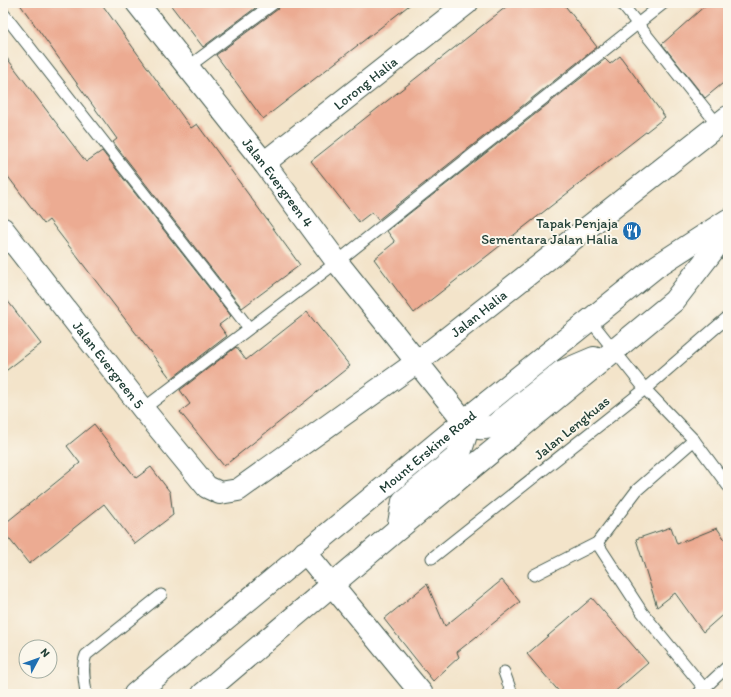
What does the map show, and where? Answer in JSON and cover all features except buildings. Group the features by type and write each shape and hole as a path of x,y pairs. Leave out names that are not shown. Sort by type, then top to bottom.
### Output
{"street":[{"name":"Jalan Evergreen 4","path":"137,3 264,163 337,262 464,421"},
{"name":"Lorong Halia","path":"264,163 467,3"},
{"name":"Jalan Halia","path":"220,493 238,490 417,362 723,121"},
{"name":"Mount Erskine Road","path":"135,694 464,421 657,266 728,220"},
{"name":"Jalan Evergreen 5","path":"3,229 143,409 207,487 220,493"},
{"path":"203,694 332,584 674,301 728,231"},
{"path":"464,421 473,427 484,429 494,426 561,372 614,350"},
{"path":"398,529 404,501 455,458 461,450 466,438 464,421"},
{"path":"305,552 422,694"}],"lane":[{"path":"188,67 274,3"},
{"path":"621,3 723,121"},
{"path":"143,409 337,262 664,3"},
{"path":"3,13 249,328"},
{"name":"Jalan Lengkuas","path":"432,558 645,389 728,316"},
{"path":"590,320 645,389 694,440 728,486"},
{"path":"534,574 597,543 637,490 694,440"},
{"path":"597,543 642,612 701,691 728,666"},
{"path":"86,694 84,668 86,655 161,594"},
{"path":"504,672 512,694"}],"place":[{"name":"Tapak Penjaja Sementara Jalan Halia","path":"632,231"}]}
